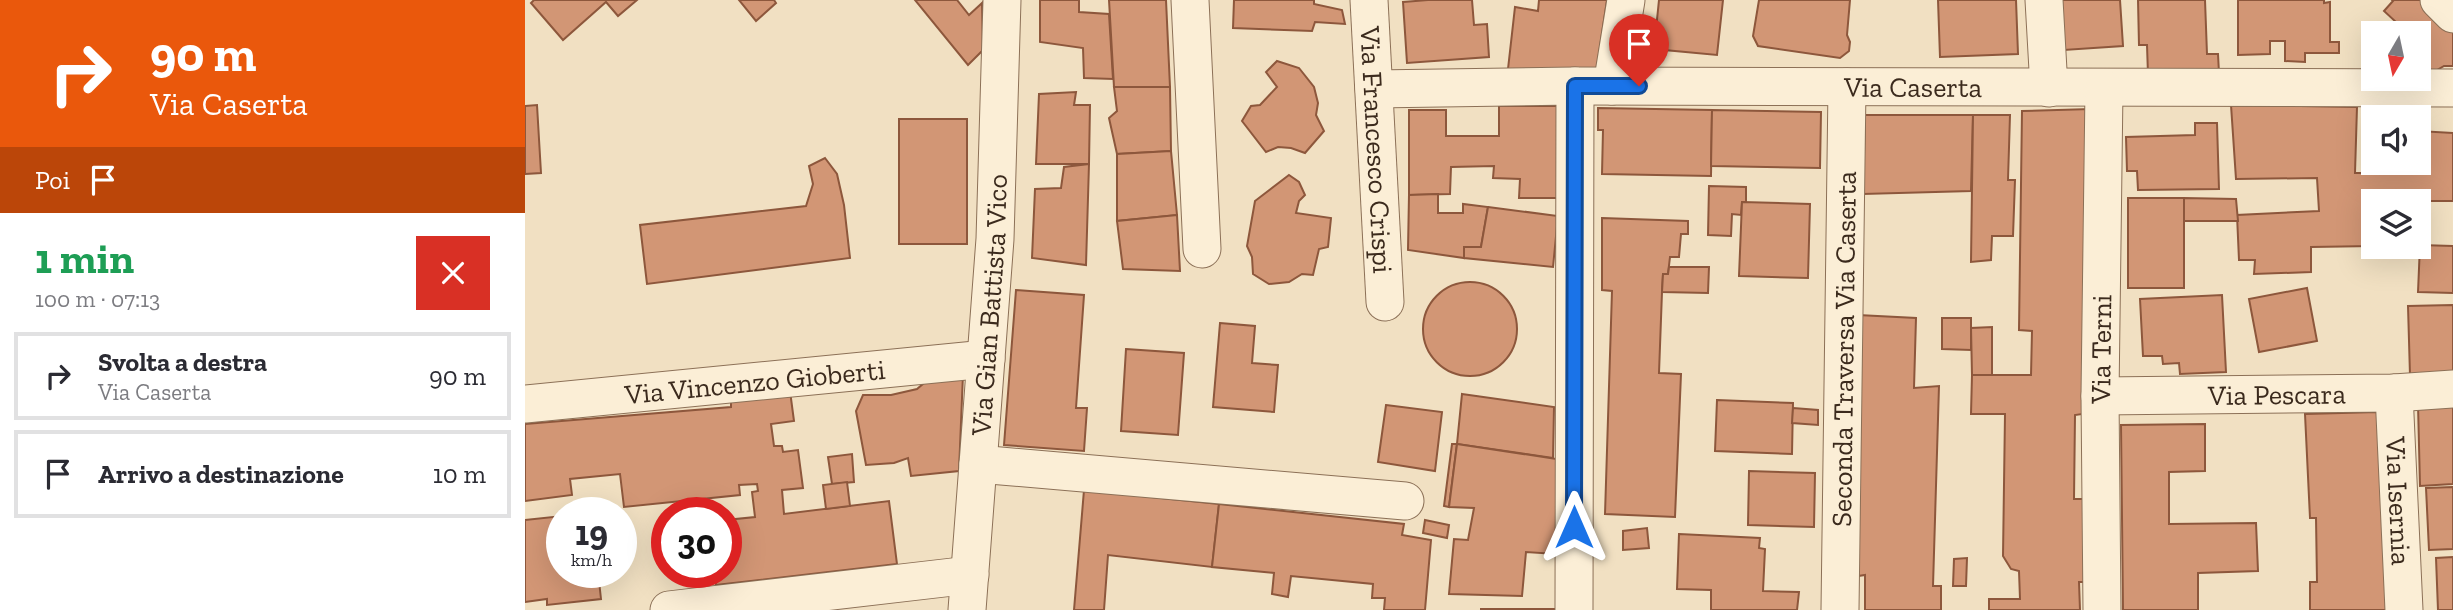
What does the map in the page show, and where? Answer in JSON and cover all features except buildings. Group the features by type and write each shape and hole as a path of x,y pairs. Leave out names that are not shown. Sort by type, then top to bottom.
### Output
{"street":[{"name":"Via Gian Battista Vico","path":"968,592 995,239 1002,0"},
{"path":"1190,0 1202,249"},
{"name":"Via Francesco Crispi","path":"1369,0 1385,302"},
{"path":"1612,86 1626,0"},
{"path":"2044,0 2049,88"},
{"path":"2439,0 2453,14"},
{"path":"1574,610 1575,86"},
{"name":"Via Caserta","path":"1374,89 1575,86 2453,88"},
{"name":"Seconda Traversa Via Caserta","path":"1840,610 1847,87"},
{"name":"Via Terni","path":"2102,610 2100,396 2104,89"},
{"name":"Via Vincenzo Gioberti","path":"525,404 986,359"},
{"name":"Via Pescara","path":"2100,396 2394,393 2453,389"},
{"name":"Via Isernia","path":"2394,393 2404,610"},
{"path":"978,464 1405,501"},
{"path":"669,610 968,592"}],"route":[{"path":"1574,527 1575,86 1639,86"}]}
